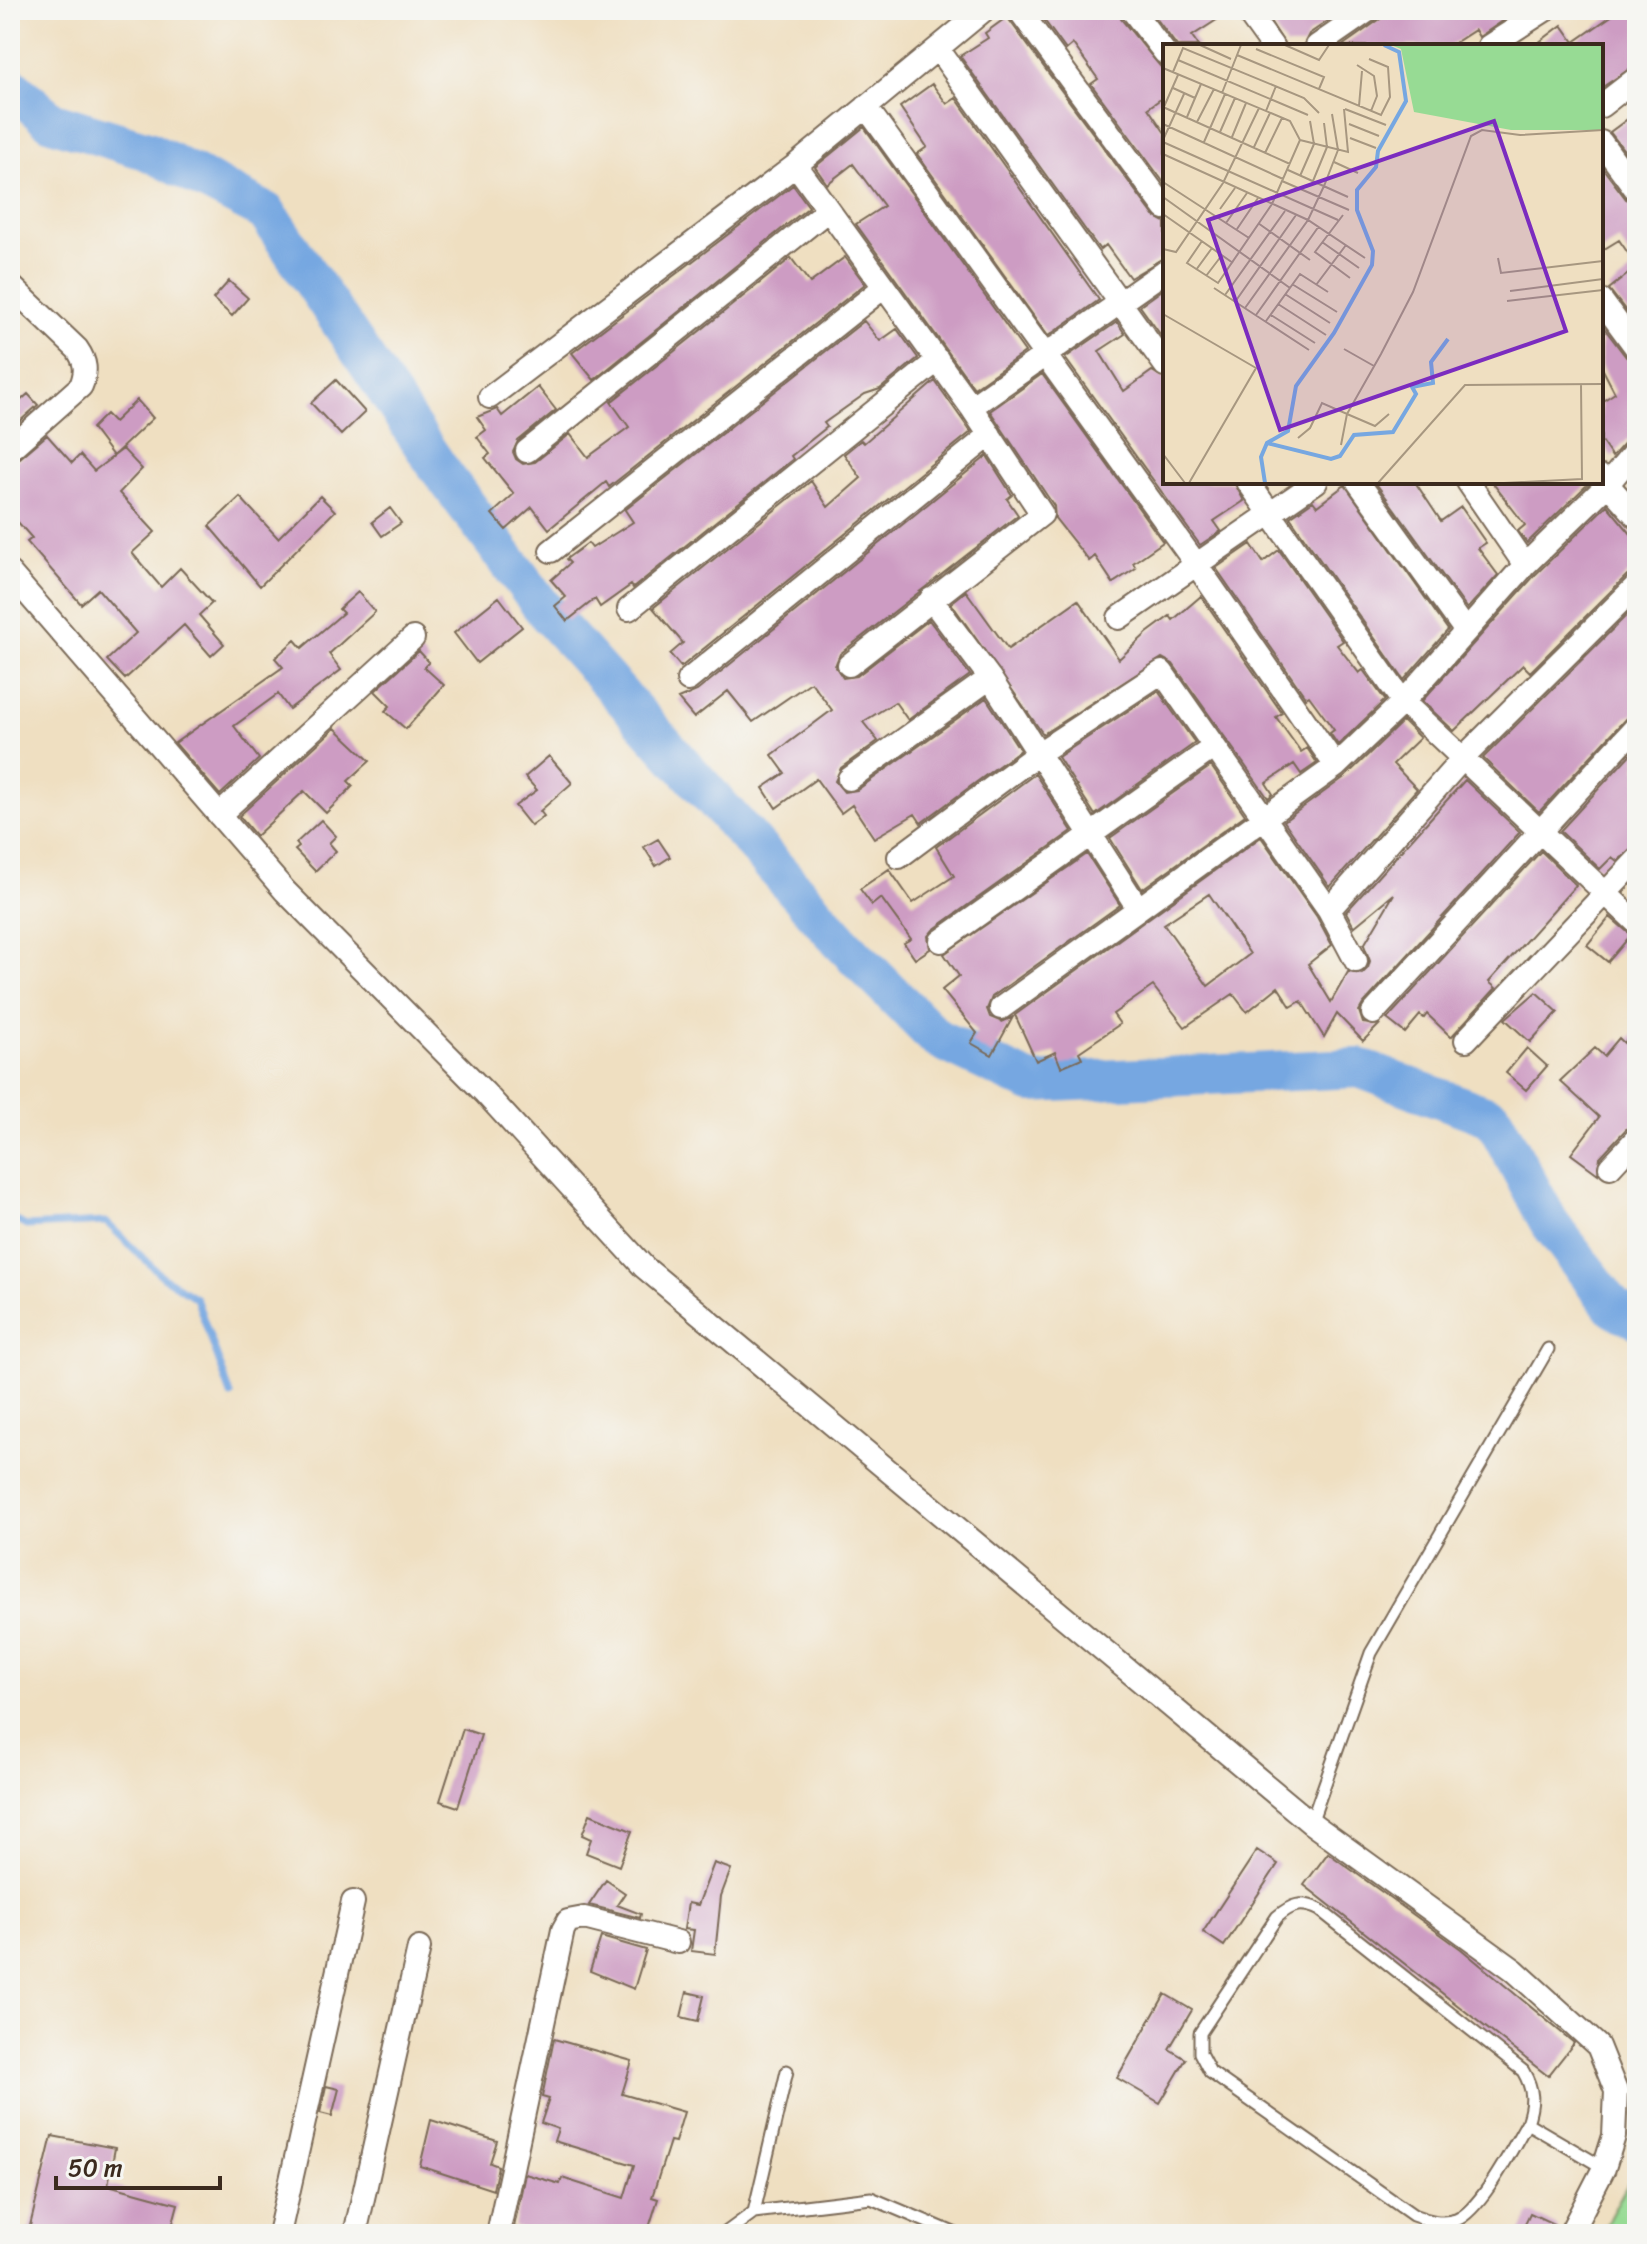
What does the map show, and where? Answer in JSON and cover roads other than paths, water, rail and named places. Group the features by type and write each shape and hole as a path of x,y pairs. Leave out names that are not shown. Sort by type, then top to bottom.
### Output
{"street":[{"path":"490,397 796,165 984,10"},
{"path":"1019,10 1163,205"},
{"path":"1132,10 1163,50"},
{"path":"1246,10 1271,44"},
{"path":"1492,44 1545,10"},
{"path":"1320,44 1366,11"},
{"path":"938,49 1163,362"},
{"path":"1603,104 1637,78"},
{"path":"866,107 1196,564 1336,766"},
{"path":"1603,145 1637,191"},
{"path":"796,165 938,360 1042,514 849,665"},
{"path":"527,451 828,210"},
{"path":"971,407 1163,272"},
{"path":"10,285 77,349 84,359 86,374 81,386 10,449"},
{"path":"551,551 884,287"},
{"path":"1603,303 1637,349"},
{"path":"629,609 938,360"},
{"path":"688,680 990,435"},
{"path":"1637,449 1604,481 1637,517"},
{"path":"1249,484 1403,702 1637,923"},
{"path":"1119,618 1313,484"},
{"path":"1359,484 1465,630"},
{"path":"1469,484 1525,565"},
{"path":"1001,1008 1336,766 1403,702 1465,630 1601,484"},
{"path":"10,573 285,891 485,1093 644,1267 1311,1823 1514,1970 1598,2046 1616,2091 1614,2136 1604,2168 1570,2234"},
{"path":"1329,910 1464,757 1637,585"},
{"path":"931,599 990,678 1138,908"},
{"path":"219,815 413,638"},
{"path":"899,857 1039,753 1162,672 1329,910 1356,961"},
{"path":"849,779 990,678"},
{"path":"1373,1013 1637,726"},
{"path":"941,941 1214,747"},
{"path":"1466,1040 1637,860"},
{"path":"1610,1167 1637,1138"},
{"path":"279,2234 353,1902"},
{"path":"498,2234 563,1930 568,1921 584,1918 678,1942"},
{"path":"355,2234 419,1948"}],"lane":[{"path":"1311,1823 1371,1653 1548,1349"},
{"path":"1306,1903 1320,1910 1523,2071 1531,2086 1533,2103 1527,2123 1471,2210 1456,2219 1435,2223 1413,2215 1210,2072 1200,2053 1200,2033 1277,1917 1290,1905 1306,1903"},
{"path":"754,2212 787,2071"},
{"path":"1527,2123 1604,2168"},
{"path":"724,2234 754,2212 871,2198 956,2234"}],"waterway":[{"path":"10,85 51,121 148,151 266,212 437,466 546,612 847,948 936,1038 1031,1083 1359,1068 1493,1118 1549,1222 1614,1308 1637,1319"},
{"path":"10,1217 26,1226 106,1222 163,1277 196,1298 231,1395"}]}
